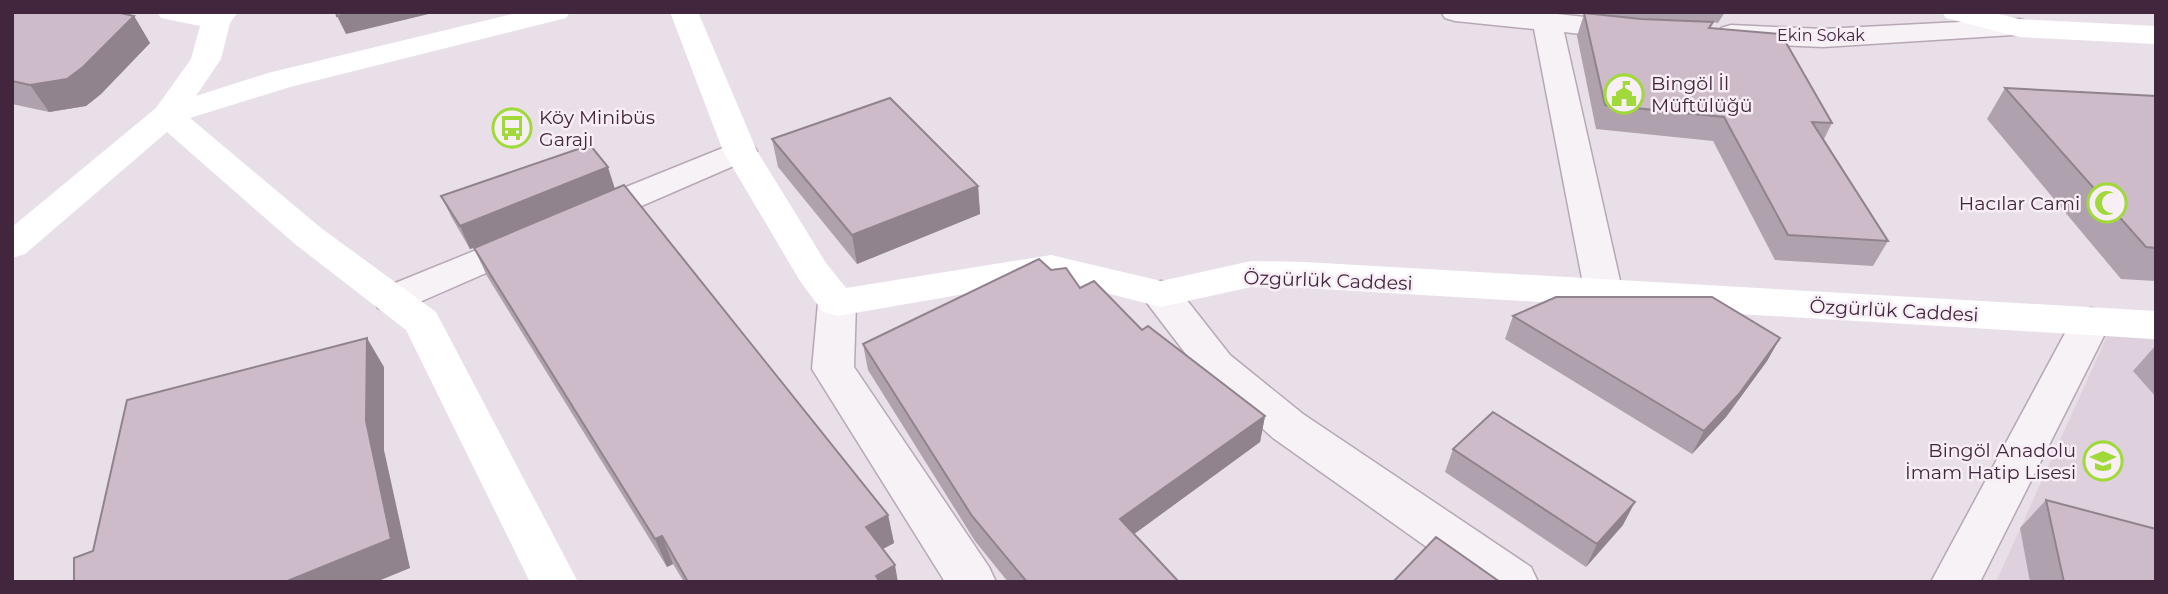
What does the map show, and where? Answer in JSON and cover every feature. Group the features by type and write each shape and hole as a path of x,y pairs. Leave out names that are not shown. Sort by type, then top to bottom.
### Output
{"street":[{"path":"12,246 167,115 206,59 220,17 171,12"},
{"path":"167,115 279,80 556,12"},
{"path":"684,12 740,151 813,272 837,303 833,369 972,582"},
{"path":"1455,12 1660,32"},
{"path":"1956,12 2019,28 2156,35"},
{"path":"1547,22 1604,293"},
{"name":"Ekin Sokak","path":"1701,33 1824,25 2019,28"},
{"path":"167,115 308,236 422,321 554,582"},
{"path":"392,299 740,151"},
{"name":"Özgürlük Caddesi","path":"837,303 1051,268 1161,293 1251,274 2156,325"},
{"path":"1161,293 1216,365 1288,426 1514,582"},
{"path":"1955,582 2091,321"}],"shaded area":[{"name":"Bingöl Anadolu İmam Hatip Lisesi","path":"2107,336 2156,340 2156,582 1996,582"}],"building":[{"path":"12,12 116,12 134,16 83,67 67,79 30,85 12,81"},
{"path":"336,12 353,12 337,16"},
{"path":"1584,13 1713,22 1709,28 1781,34 1832,123 1812,122 1888,241 1788,235 1724,117 1605,105"},
{"path":"2005,88 2156,96 2156,248 2146,247"},
{"path":"890,98 978,186 852,235 772,139"},
{"path":"590,145 608,167 460,226 441,196"},
{"path":"624,185 888,515 866,527 895,565 876,576 880,582 688,582 662,536 655,539 474,248"},
{"path":"1039,259 1051,270 1066,268 1080,288 1094,281 1142,330 1148,326 1265,416 1120,519 1179,582 1027,582 972,516 863,344"},
{"path":"1556,297 1712,297 1780,338 1739,394 1704,431 1513,316"},
{"path":"367,338 366,421 391,539 285,582 74,582 74,558 93,551 127,400"},
{"path":"1493,412 1635,502 1597,544 1453,449"},
{"path":"2046,500 2156,529 2156,582 2064,582"},
{"path":"1436,537 1500,582 1393,582"}],"place":[{"name":"Bingöl İl Müftülüğü","path":"1624,94"},
{"name":"Köy Minibüs Garajı","path":"512,128"},
{"name":"Hacılar Cami","path":"2107,203"},
{"name":"Bingöl Anadolu İmam Hatip Lisesi","path":"2103,461"}]}
